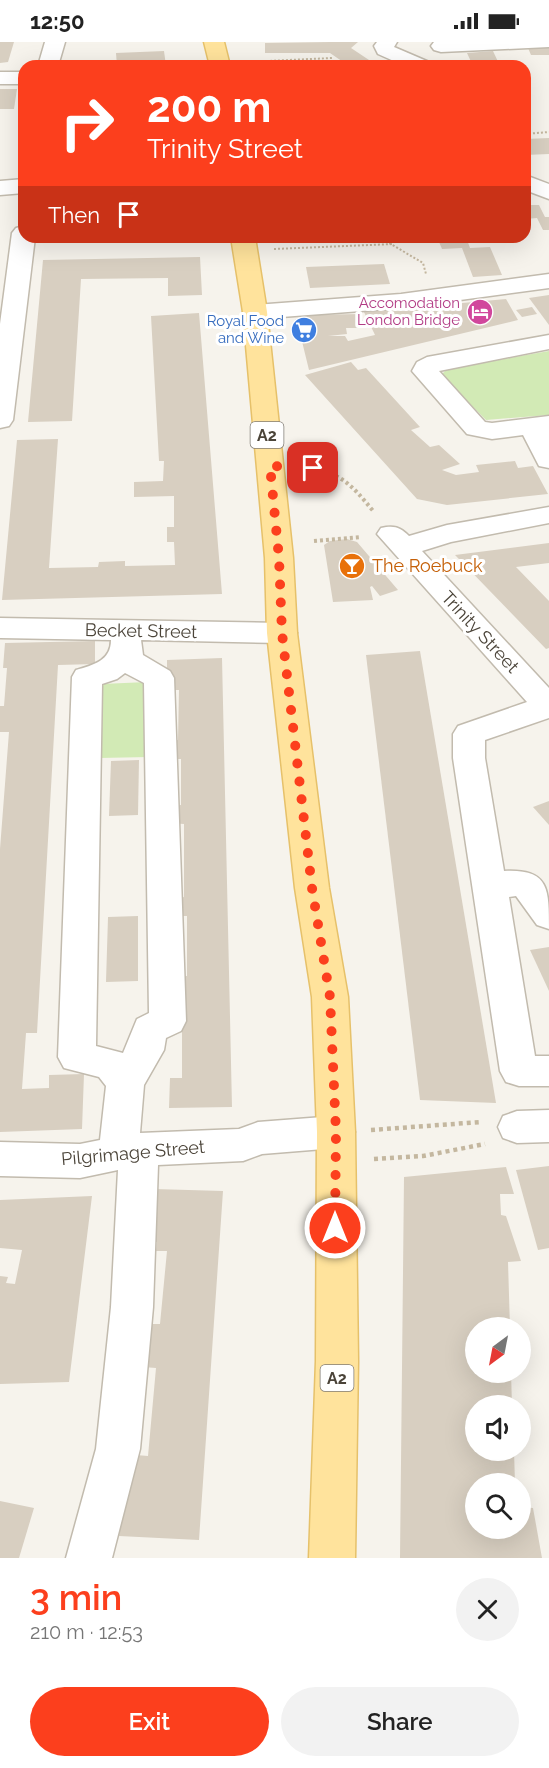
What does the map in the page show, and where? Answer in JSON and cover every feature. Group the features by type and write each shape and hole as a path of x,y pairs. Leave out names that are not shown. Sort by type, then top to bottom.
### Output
{"main road":[{"path":"214,42 218,60"},
{"name":"A2","path":"244,243 255,312 279,558 282,633 312,888 330,997 336,1132 337,1361 332,1558"}],"street":[{"path":"50,60 55,42"},
{"path":"387,42 384,46 385,50 408,60"},
{"path":"447,60 440,44 544,42"},
{"path":"0,78 18,78"},
{"path":"531,184 549,192"},
{"path":"0,188 18,186"},
{"path":"0,420 23,243"},
{"path":"255,312 401,301 549,281"},
{"path":"549,342 436,362 426,367 427,375 476,428 492,431 540,425 549,460"},
{"path":"397,541 549,515"},
{"name":"Trinity Street","path":"397,541 549,707"},
{"name":"Becket Street","path":"0,628 126,640 282,633"},
{"path":"89,1558 118,1449 132,1307 126,1083 145,1050 150,1029 168,1021 159,678 132,664 126,640"},
{"path":"126,640 117,665 102,676 87,677 77,1057 111,1064 126,1083"},
{"path":"549,707 469,734 469,758 519,1071 549,1071"},
{"path":"490,885 525,883 549,916"},
{"name":"Pilgrimage Street","path":"0,1159 80,1161 129,1150 243,1144 258,1138 336,1132"}],"path":[{"path":"286,60 332,58"},
{"path":"531,134 549,132"},
{"path":"274,249 393,244 423,263 428,284"},
{"path":"270,466 313,468 345,477 397,541"},
{"path":"314,541 397,541"},
{"path":"387,1129 494,1121 533,1127"},
{"path":"389,1158 423,1156 498,1142 533,1127"}],"green space":[{"path":"549,351 549,415 486,420 441,375 447,369"},
{"path":"147,682 149,757 99,758 102,684"}],"building":[{"path":"0,42 14,42 8,62 0,63"},
{"path":"358,42 351,48 369,60 340,60 330,53 265,53 265,43"},
{"path":"549,47 549,55 531,55 528,48"},
{"path":"164,51 165,60 117,60 116,53"},
{"path":"493,51 497,60 470,60 467,53"},
{"path":"0,89 17,89 14,109 0,109"},
{"path":"549,138 549,154 531,155 531,139"},
{"path":"531,205 539,205 545,217 549,217 549,230 543,230 537,218 531,218"},
{"path":"440,243 468,243 470,248 490,247 502,275 473,277 462,248 442,249"},
{"path":"200,257 202,295 168,296 168,278 81,279 72,421 28,422 43,260"},
{"path":"384,264 390,284 310,288 306,267"},
{"path":"549,295 549,325 529,298"},
{"path":"506,299 518,320 309,370 297,321 305,315 361,314 364,328 346,328 347,334 328,336 345,336 348,341 375,335 364,312"},
{"path":"532,307 537,314 522,317 516,310"},
{"path":"199,313 222,594 2,600 17,440 58,439 49,568 98,567 99,562 125,561 125,566 175,565 174,542 167,542 167,527 174,527 174,496 134,497 134,482 163,481 164,461 159,461 151,316"},
{"path":"351,362 358,370 366,368 420,427 411,430 430,447 439,445 460,464 442,470 456,475 479,472 476,465 515,461 518,468 533,466 548,494 447,505 417,499 305,375"},
{"name":"The Roebuck","path":"347,539 357,542 398,590 380,596 372,586 370,587 373,600 333,602 324,545 330,541"},
{"path":"549,543 549,563 516,567 549,601 549,648 546,649 455,555"},
{"path":"95,641 95,664 58,665 37,1033 26,1033 22,1089 49,1088 49,1075 84,1074 82,1129 0,1132 0,849 9,732 0,732 0,706 4,706 7,668 3,668 5,643"},
{"path":"420,651 496,1103 420,1100 366,655"},
{"path":"222,658 232,1107 169,1108 170,1078 182,1078 182,996 170,977 187,976 187,916 173,916 173,900 184,897 184,824 169,823 170,806 181,805 181,759 169,759 168,740 178,740 179,690 167,690 167,660"},
{"path":"139,760 138,815 109,816 111,761"},
{"path":"549,801 549,825 533,807"},
{"path":"138,916 138,981 106,982 108,917"},
{"path":"549,947 549,991 530,950"},
{"path":"549,1166 549,1248 538,1250 516,1170"},
{"path":"506,1167 514,1194 500,1194 501,1215 506,1216 521,1261 508,1262 510,1317 465,1317 465,1383 511,1383 512,1395 465,1395 465,1461 514,1461 515,1473 465,1473 465,1539 531,1539 531,1508 533,1508 542,1558 400,1558 404,1177"},
{"path":"154,1189 223,1191 199,1540 119,1536 126,1470 136,1455 148,1456 156,1368 143,1367 137,1324 160,1324 167,1251 156,1251 157,1242 149,1242"},
{"path":"92,1196 69,1382 0,1384 0,1276 8,1277 6,1283 15,1284 22,1250 0,1248 0,1200"},
{"path":"0,1501 34,1508 19,1558 0,1558"}],"place":[{"name":"Accomodation London Bridge","path":"480,312"},
{"name":"Royal Food and Wine","path":"304,330"},
{"name":"The Roebuck","path":"352,566"}],"route":[{"path":"313,468 270,466 279,558 282,633 287,660 312,888 330,997 336,1132 335,1228"}]}
